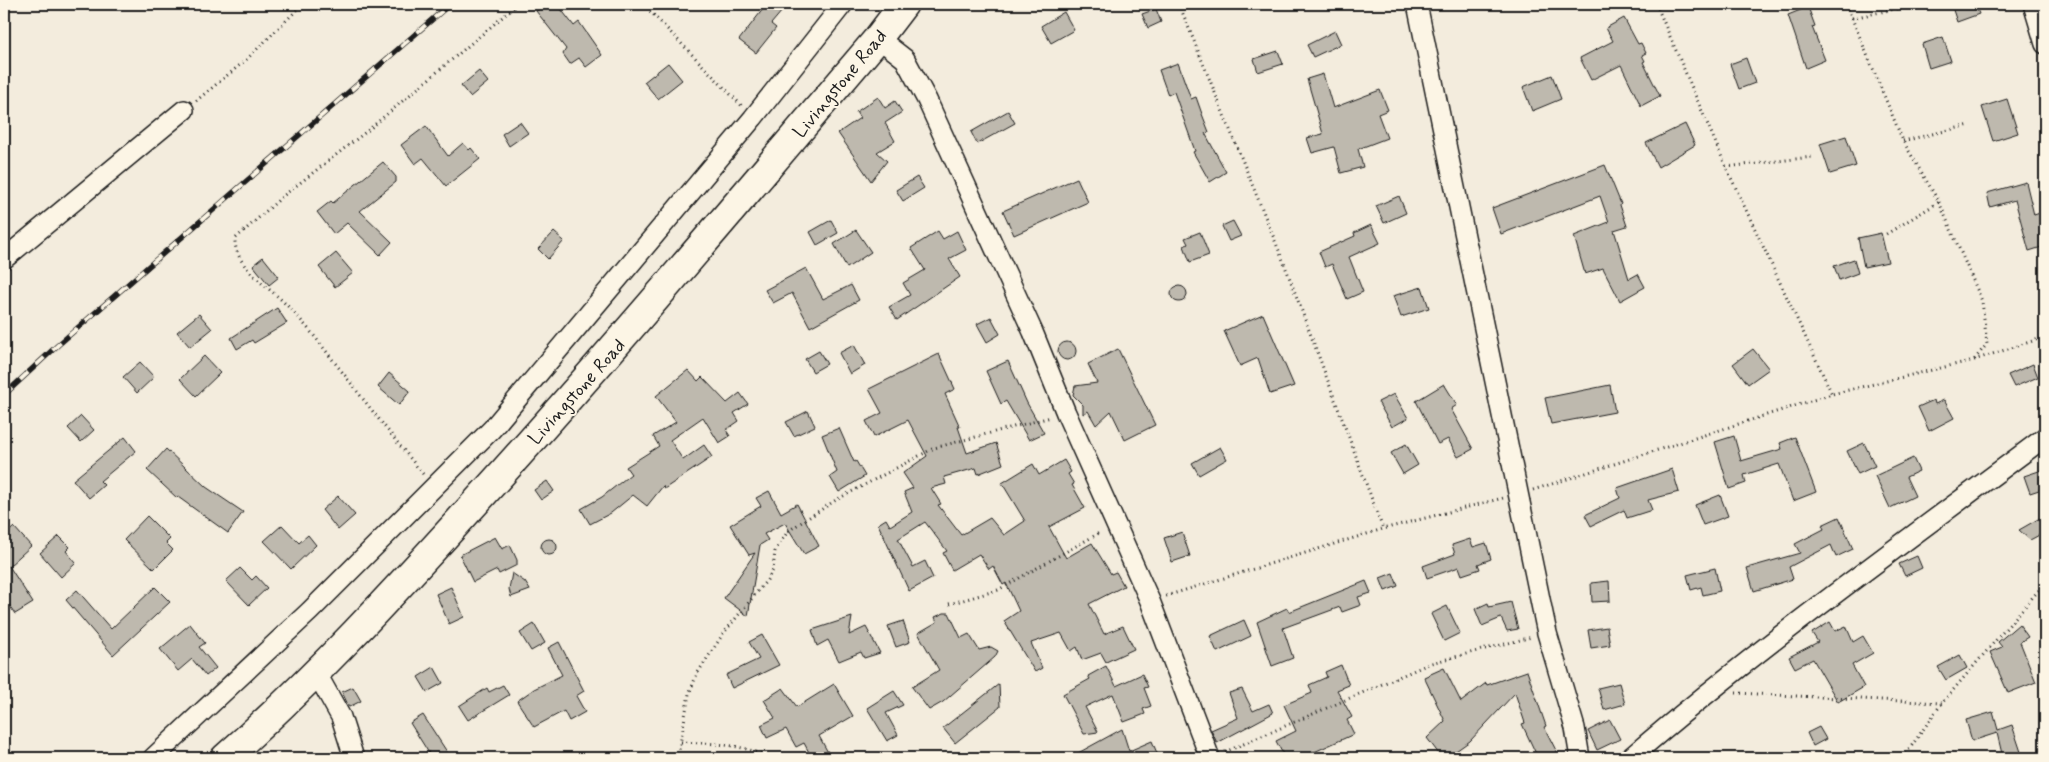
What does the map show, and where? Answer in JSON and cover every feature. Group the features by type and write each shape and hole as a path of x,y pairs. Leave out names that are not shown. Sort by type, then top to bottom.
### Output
{"highway":[{"name":"Livingstone Road","path":"225,758 317,674 587,380 878,38 904,4"}],"street":[{"path":"153,758 310,611 492,429 753,118 843,4"},
{"path":"1417,4 1547,633 1576,728 1580,758"},
{"path":"2033,4 2045,44"},
{"path":"878,38 904,59 927,100 1033,332 1114,524 1150,601 1210,758"},
{"path":"4,259 184,110"},
{"path":"1630,758 1698,699 2045,437"},
{"path":"317,674 340,718 354,758"}],"path":[{"path":"184,110 246,60 303,4"},
{"path":"434,488 315,335 288,306 258,280 238,255 235,239 283,196 367,131 518,4"},
{"path":"643,4 690,50 753,118"},
{"path":"1179,4 1287,272 1383,529"},
{"path":"1656,4 1726,167 1832,394"},
{"path":"1846,4 1904,141 1939,202 1982,301 1987,344 1974,360"},
{"path":"1852,18 1919,4"},
{"path":"1904,141 1970,125"},
{"path":"1726,167 1812,157"},
{"path":"1883,236 1939,202"},
{"path":"1150,601 1383,529 1518,495 1832,394 1974,360 2045,337"},
{"path":"674,758 681,742 689,694 697,674 723,634 767,580 773,570 775,551 788,531 836,500 934,448 1066,413"},
{"path":"949,604 998,590 1114,524"},
{"path":"1903,758 1942,703 2045,583"},
{"path":"1210,758 1431,663 1547,633"},
{"path":"1698,699 1736,692 1942,703"},
{"path":"681,742 716,742 754,750 771,758"}],"building":[{"path":"546,4 557,4 574,26 579,22 602,55 586,67 579,58 570,64 563,54 566,49 536,11"},
{"path":"767,4 788,4 771,24 776,28 756,53 739,40"},
{"path":"1951,4 1975,4 1979,14 1957,22"},
{"path":"1808,7 1815,26 1812,27 1825,60 1806,68 1788,15"},
{"path":"1156,9 1161,22 1148,28 1142,14"},
{"path":"1064,12 1074,30 1051,43 1041,26"},
{"path":"1624,18 1638,44 1641,43 1646,53 1642,55 1645,61 1643,62 1660,96 1641,106 1621,65 1591,80 1580,58 1613,41 1606,28"},
{"path":"1335,31 1341,44 1313,57 1307,45"},
{"path":"1943,37 1951,61 1929,68 1922,44"},
{"path":"1278,51 1283,64 1258,72 1254,59"},
{"path":"1746,58 1755,83 1739,89 1730,64"},
{"path":"668,63 682,80 658,99 644,82"},
{"path":"1178,63 1191,99 1196,97 1209,132 1205,133 1226,172 1210,182 1193,152 1195,151 1174,92 1168,95 1159,70"},
{"path":"479,71 488,82 470,97 461,86"},
{"path":"1323,74 1333,108 1380,90 1388,110 1378,114 1387,138 1358,149 1363,167 1341,173 1334,147 1312,153 1307,138 1323,134 1307,79"},
{"path":"1552,75 1561,99 1532,111 1523,87"},
{"path":"878,97 885,108 895,101 902,112 885,123 895,141 877,152 887,161 871,181 838,133 860,118 856,112"},
{"path":"2007,99 2018,133 1993,141 1982,107"},
{"path":"1008,111 1015,123 977,144 971,132"},
{"path":"520,122 528,133 509,146 502,134"},
{"path":"1685,124 1695,145 1658,167 1646,143"},
{"path":"426,126 448,156 463,143 469,150 471,148 480,159 446,186 423,158 415,164 401,145"},
{"path":"1846,136 1856,166 1830,174 1820,144"},
{"path":"383,162 396,177 396,182 360,211 392,242 380,255 347,223 334,234 317,212 331,201 333,203"},
{"path":"1605,165 1621,204 1627,226 1614,230 1629,279 1638,274 1645,287 1620,301 1603,268 1585,274 1574,236 1609,222 1600,196 1501,234 1492,208"},
{"path":"917,177 924,188 903,201 896,190"},
{"path":"1077,178 1088,202 1014,235 1003,211"},
{"path":"2026,182 2034,215 2043,212 2045,220 2045,225 2042,226 2045,246 2029,251 2015,200 1990,207 1987,193"},
{"path":"1399,196 1406,213 1384,223 1376,206"},
{"path":"831,220 838,233 817,245 810,232"},
{"path":"1233,221 1241,236 1229,241 1222,226"},
{"path":"1371,225 1380,243 1349,257 1363,292 1347,299 1332,264 1325,267 1319,252 1355,236 1354,233"},
{"path":"856,230 871,252 847,268 834,244"},
{"path":"938,231 943,239 957,231 966,250 949,259 960,277 897,320 889,307 910,295 903,283 925,270 911,248"},
{"path":"554,232 564,241 548,259 538,249"},
{"path":"1200,232 1209,255 1190,262 1184,246 1188,244 1185,238"},
{"path":"1881,233 1888,262 1864,267 1858,238"},
{"path":"336,253 353,273 335,287 319,267"},
{"path":"263,257 279,277 269,285 253,265"},
{"path":"1854,259 1858,273 1839,280 1834,266"},
{"path":"806,268 823,299 851,285 859,300 810,327 792,293 773,303 765,290"},
{"path":"1179,286 1187,294 1179,302 1171,294"},
{"path":"1422,287 1429,308 1401,317 1393,296"},
{"path":"277,308 287,323 254,343 252,340 237,349 231,338"},
{"path":"199,314 212,329 190,347 177,332"},
{"path":"1263,314 1294,386 1270,394 1258,358 1240,366 1224,331"},
{"path":"991,317 1000,334 987,342 977,324"},
{"path":"1067,342 1073,345 1076,351 1073,357 1067,360 1061,357 1058,351 1061,345"},
{"path":"854,345 865,365 850,374 839,353"},
{"path":"1118,349 1155,425 1125,440 1111,411 1096,425 1088,411 1083,414 1083,405 1073,395 1075,386 1097,383 1088,364"},
{"path":"1753,349 1769,369 1748,384 1733,364"},
{"path":"819,351 827,364 813,372 805,359"},
{"path":"939,354 955,389 945,394 960,427 958,427 967,453 996,443 1003,464 978,474 976,468 944,477 946,484 931,488 941,504 938,505 961,535 990,518 1004,535 1025,521 1002,483 1033,464 1039,475 1064,460 1071,472 1068,474 1074,484 1072,485 1085,508 1049,527 1066,558 1092,543 1111,574 1116,572 1124,586 1089,604 1104,634 1123,626 1134,649 1106,662 1101,653 1082,660 1077,647 1071,651 1061,633 1031,643 1042,668 1035,672 1004,621 1019,611 1006,583 1003,585 993,566 989,569 979,554 952,570 943,553 947,551 925,522 898,539 913,567 925,561 933,578 909,591 878,524 886,519 890,526 912,512 904,492 913,488 903,473 927,456 908,420 874,437 866,421 882,413 869,389"},
{"path":"204,356 220,373 196,396 180,379"},
{"path":"1008,361 1027,403 1044,433 1029,440 1006,401 1001,404 986,371"},
{"path":"140,362 154,377 137,393 123,377"},
{"path":"2033,364 2038,377 2014,387 2008,375"},
{"path":"688,370 698,381 702,377 727,403 740,393 748,404 734,413 739,421 726,430 730,436 719,443 703,417 670,440 683,460 704,445 712,457 664,489 663,486 647,506 633,495 611,513 590,524 581,509 602,497 631,474 626,467 659,446 653,436 676,422 656,396"},
{"path":"389,373 410,391 399,405 378,387"},
{"path":"1444,384 1457,405 1451,409 1473,449 1458,457 1448,439 1438,444 1416,401"},
{"path":"1610,385 1615,412 1551,424 1545,398"},
{"path":"1394,394 1408,418 1392,427 1378,402"},
{"path":"1934,400 1935,404 1944,400 1954,418 1929,431 1918,407"},
{"path":"808,411 815,426 794,436 786,422"},
{"path":"81,416 94,430 81,442 68,428"},
{"path":"839,428 854,462 856,461 865,476 839,492 830,477 837,472 822,435"},
{"path":"1734,436 1741,461 1782,449 1780,443 1795,437 1816,492 1793,501 1779,464 1744,475 1746,483 1729,489 1715,442"},
{"path":"125,437 136,451 100,481 104,485 89,498 73,480"},
{"path":"1864,443 1875,466 1858,474 1847,451"},
{"path":"1406,444 1418,465 1403,474 1391,453"},
{"path":"1220,447 1227,459 1199,475 1192,463"},
{"path":"166,449 206,487 243,512 228,533 177,498 147,470"},
{"path":"1913,458 1919,471 1906,477 1915,496 1890,508 1875,476"},
{"path":"1672,469 1679,492 1648,500 1652,510 1627,518 1624,510 1591,526 1585,515 1620,498 1617,488"},
{"path":"2045,469 2045,488 2030,493 2024,476"},
{"path":"547,481 554,491 541,500 534,490"},
{"path":"769,491 781,513 797,504 819,546 804,554 785,523 764,534 768,540 760,545 748,616 724,598 755,553 749,555 730,525 761,506 756,498"},
{"path":"1720,495 1728,516 1703,525 1695,505"},
{"path":"338,496 355,515 338,530 322,510"},
{"path":"147,516 170,539 166,543 173,550 154,569 124,540"},
{"path":"1839,517 1853,549 1836,557 1831,545 1789,567 1793,579 1754,591 1747,568 1800,553 1795,544 1824,529 1822,525"},
{"path":"2040,518 2045,532 2030,540 2019,530"},
{"path":"282,525 299,543 308,535 316,545 291,569 264,541"},
{"path":"14,527 31,546 9,566 33,603 15,614 4,597 4,536"},
{"path":"1182,532 1190,556 1172,562 1164,538"},
{"path":"59,536 70,547 66,551 76,563 61,577 40,553"},
{"path":"495,537 502,549 510,545 517,560 517,565 499,574 497,570 473,582 460,555"},
{"path":"549,539 557,547 549,555 541,547"},
{"path":"1470,539 1473,547 1486,543 1491,559 1478,564 1480,569 1462,575 1459,567 1427,578 1423,566 1455,554 1452,545"},
{"path":"1917,556 1922,568 1905,576 1899,564"},
{"path":"240,568 252,580 256,576 267,588 249,605 226,581"},
{"path":"1715,568 1720,591 1703,595 1701,587 1691,590 1687,575"},
{"path":"512,573 525,582 530,590 511,597 509,589"},
{"path":"1393,573 1398,586 1385,591 1380,578"},
{"path":"1366,581 1371,593 1358,597 1361,605 1342,612 1340,607 1283,628 1293,658 1272,666 1257,622 1287,608 1289,612"},
{"path":"1609,581 1610,601 1592,602 1591,583"},
{"path":"155,587 170,602 113,655 66,600 77,590 111,629"},
{"path":"451,587 464,617 449,624 436,594"},
{"path":"1511,602 1518,629 1507,631 1501,618 1482,626 1475,609 1488,603 1489,607"},
{"path":"1447,606 1460,633 1444,641 1431,614"},
{"path":"949,613 961,638 969,634 979,650 991,647 998,651 995,657 943,702 929,710 912,687 939,670 918,633 937,622 935,617"},
{"path":"852,617 849,635 866,627 880,653 864,658 861,652 839,661 828,640 817,646 812,630"},
{"path":"1244,620 1251,636 1217,652 1210,636"},
{"path":"903,621 910,642 896,647 888,626"},
{"path":"1830,622 1835,631 1846,626 1853,642 1863,636 1873,653 1852,665 1864,687 1838,702 1813,659 1795,668 1789,657 1818,642 1812,633"},
{"path":"190,624 205,643 199,647 216,668 206,676 192,659 178,671 160,649"},
{"path":"534,624 545,643 531,651 520,633"},
{"path":"2019,624 2028,637 2020,642 2036,682 2008,693 1990,652 2002,647 1998,642"},
{"path":"1607,627 1610,645 1591,648 1588,630"},
{"path":"762,635 779,665 732,688 726,675 759,659 749,642"},
{"path":"559,642 584,691 576,696 585,712 569,721 564,711 534,727 517,701 534,689 562,675 548,648"},
{"path":"1960,655 1967,668 1946,680 1938,667"},
{"path":"1341,665 1349,685 1337,690 1352,717 1347,720 1354,734 1301,758 1285,758 1276,741 1296,731 1284,705 1312,693 1309,685 1327,677 1325,672"},
{"path":"1106,666 1116,686 1142,674 1148,687 1144,688 1151,706 1143,709 1145,714 1124,722 1113,694 1085,707 1098,732 1084,734 1063,694 1090,679 1088,676"},
{"path":"434,667 443,683 427,692 418,677"},
{"path":"1444,668 1461,702 1486,683 1487,685 1527,671 1546,726 1544,727 1560,758 1538,758 1522,724 1525,723 1515,693 1470,741 1446,758 1442,758 1427,738 1445,721 1424,677"},
{"path":"1619,683 1625,704 1604,710 1598,688"},
{"path":"834,684 853,716 819,736 831,758 812,758 804,743 796,747 786,729 767,738 761,725 775,718 764,700 783,688 797,707"},
{"path":"999,684 1000,707 955,743 943,728"},
{"path":"503,685 509,695 468,720 459,706 487,688 489,692"},
{"path":"353,687 361,701 349,707 342,692"},
{"path":"1242,689 1253,711 1269,704 1273,713 1217,743 1211,730 1238,718 1229,693"},
{"path":"894,691 903,705 886,713 898,735 887,741 867,708"},
{"path":"1993,712 1998,730 2012,725 2023,758 2003,758 1997,733 1972,741 1966,720"},
{"path":"423,715 451,758 432,758 410,723"},
{"path":"1610,720 1620,739 1597,750 1588,731"},
{"path":"1819,727 1826,739 1813,746 1807,733"},
{"path":"1122,729 1129,751 1152,741 1159,758 1069,758"}],"railway":[{"path":"4,395 58,345 450,4"}]}
